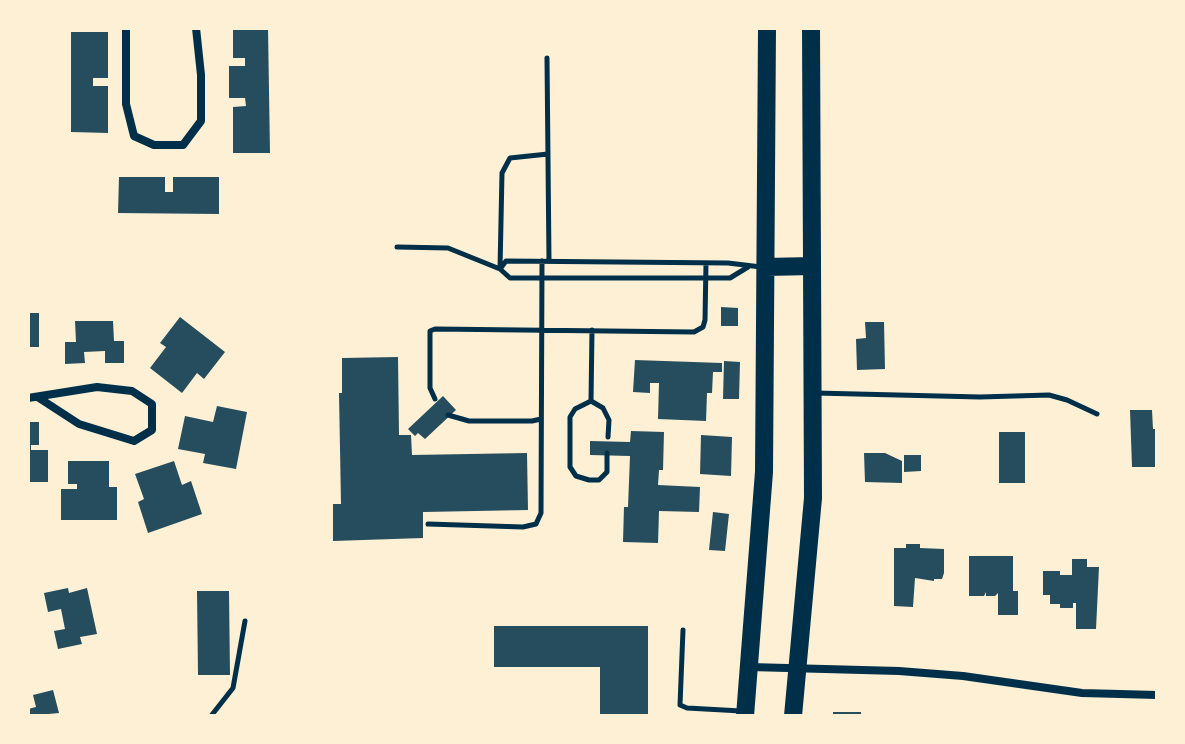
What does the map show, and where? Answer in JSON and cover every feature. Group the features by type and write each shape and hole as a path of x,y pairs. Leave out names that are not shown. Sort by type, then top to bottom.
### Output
{"main road":[{"path":"746,714 764,472 757,267 767,28"},
{"path":"793,716 813,498 811,28"},
{"path":"757,267 812,266"}],"street":[{"path":"126,28 126,104 131,125 134,136 154,145 183,145 201,121 201,75 196,28"},
{"path":"28,398 97,387 132,391 152,404 152,430 134,441 79,424 39,398"},
{"path":"750,667 899,671 963,676 1082,693 1157,695"}],"lane":[{"path":"547,58 549,261"},
{"path":"500,269 502,173 510,158 548,154"},
{"path":"397,247 448,248 500,269 510,278 730,278 757,267"},
{"path":"500,269 506,261 706,263 757,267"},
{"path":"428,524 523,527 536,524 541,513 542,261"},
{"path":"435,399 430,388 430,331 542,329 694,332 703,327 705,320 706,263"},
{"path":"591,401 592,330"},
{"path":"814,392 980,397 1049,395 1097,414"},
{"path":"591,401 603,408 609,420 608,437"},
{"path":"591,401 575,409 570,417 570,467 576,476 599,480 607,472 607,453"},
{"path":"448,415 469,421 541,419"},
{"path":"211,716 233,688 245,621"},
{"path":"683,630 680,705 746,714"}],"building":[{"path":"233,28 268,28 270,153 233,153 233,107 246,106 245,98 229,98 229,66 245,66 245,58 233,58"},
{"path":"71,32 108,32 108,78 93,78 93,86 108,86 108,133 71,132"},
{"path":"119,177 165,177 165,192 173,192 173,177 219,177 219,214 118,213"},
{"path":"721,307 738,308 738,326 721,326"},
{"path":"28,313 39,313 39,347 28,347"},
{"path":"180,317 225,352 204,379 197,373 182,393 150,368 166,347 160,343"},
{"path":"75,321 113,321 114,341 124,341 124,363 105,363 105,351 84,352 85,363 65,364 65,342 76,342"},
{"path":"865,322 884,322 885,369 857,370 856,339 866,338"},
{"path":"398,357 399,435 411,435 412,455 527,453 528,510 423,512 423,538 333,541 333,504 341,504 339,393 342,393 342,358"},
{"path":"635,360 722,363 722,372 713,372 712,393 707,393 706,421 658,419 659,383 650,383 650,393 633,392"},
{"path":"724,361 740,362 739,399 723,399"},
{"path":"443,396 456,410 425,439 418,433 415,436 408,429"},
{"path":"217,406 247,412 236,469 203,463 205,454 178,449 185,416 213,422"},
{"path":"1130,410 1152,410 1153,429 1157,429 1157,467 1132,467"},
{"path":"28,422 39,422 39,445 31,445 31,450 48,450 48,482 28,482"},
{"path":"631,431 664,432 663,470 659,470 658,485 700,487 699,512 659,511 658,543 623,542 630,456 590,455 590,441 630,442"},
{"path":"999,432 1025,432 1025,483 999,483"},
{"path":"701,435 732,437 731,476 700,474"},
{"path":"864,453 885,453 902,461 902,483 865,482"},
{"path":"904,455 921,455 921,471 904,472"},
{"path":"68,461 109,461 109,487 117,487 117,520 61,520 61,489 77,489 77,484 68,484"},
{"path":"174,461 182,485 191,481 202,514 148,533 138,502 144,499 135,474"},
{"path":"713,512 729,514 725,551 709,550"},
{"path":"906,544 944,549 942,579 915,578 913,607 894,606 894,548 906,548"},
{"path":"969,556 1013,556 1013,591 1018,591 1018,615 998,615 998,593 995,596 986,596 986,592 984,596 969,596"},
{"path":"1072,559 1087,559 1087,567 1099,567 1096,629 1076,629 1076,603 1073,603 1073,608 1060,608 1060,604 1050,604 1050,595 1043,595 1043,571 1072,575"},
{"path":"68,588 69,593 87,588 97,634 80,637 82,644 58,649 54,631 65,629 61,609 48,612 44,593"},
{"path":"197,591 229,591 230,675 198,675"},
{"path":"494,626 648,626 648,715 600,715 600,667 494,667"},
{"path":"53,690 59,713 28,716 28,709 36,707 33,695"},
{"path":"833,712 861,712 861,716 833,716"}]}
